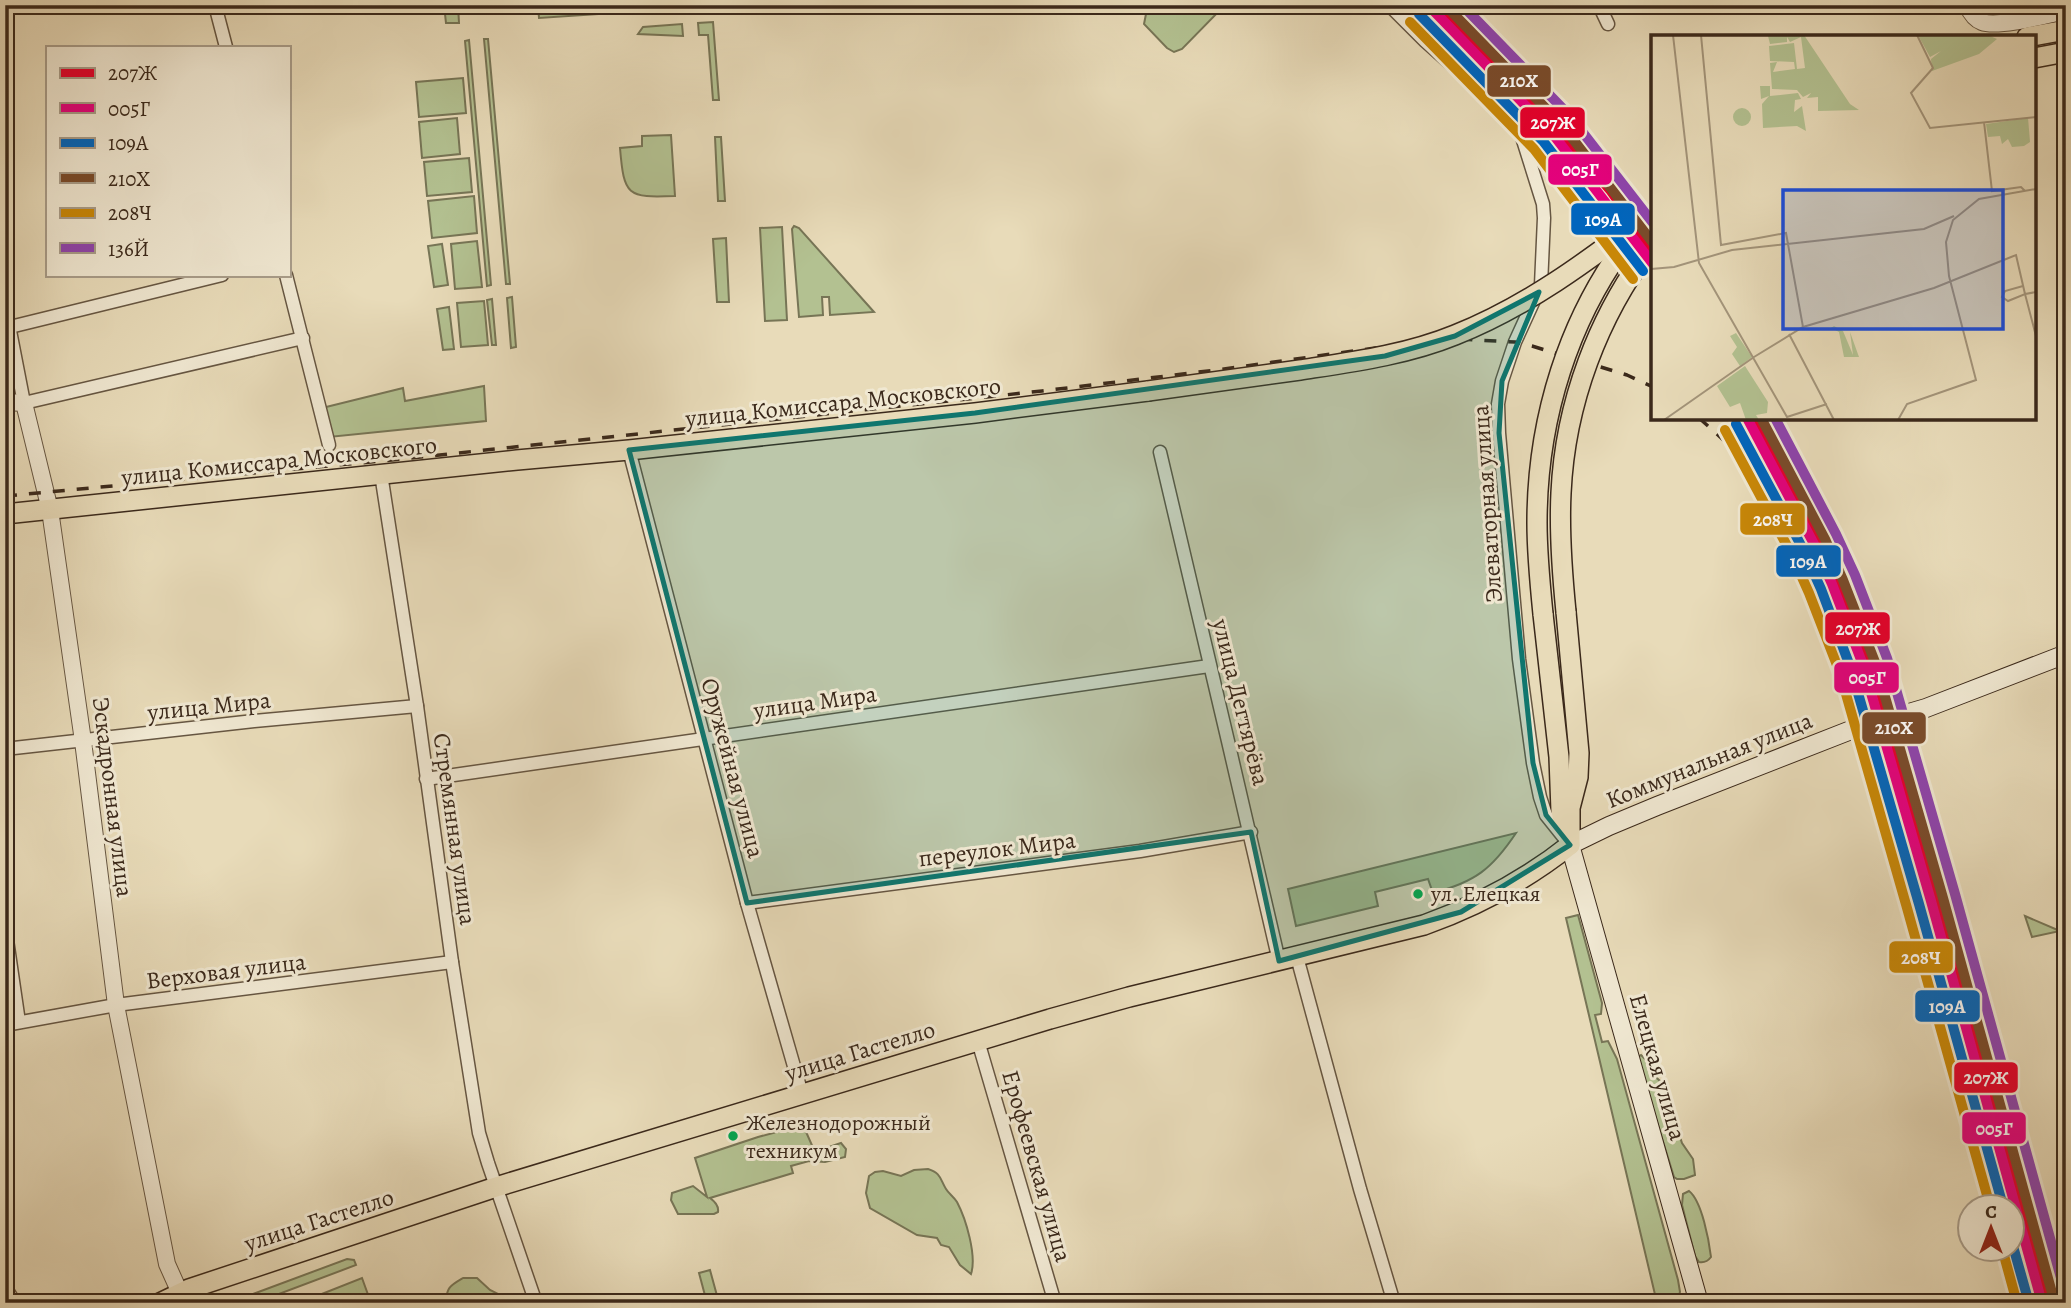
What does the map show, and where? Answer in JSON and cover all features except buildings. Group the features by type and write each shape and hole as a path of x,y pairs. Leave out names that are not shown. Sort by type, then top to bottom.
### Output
{"main road":[{"path":"2036,35 2066,30"},
{"path":"2036,58 2066,52"},
{"path":"1570,845 1560,811 1559,757 1543,614 1537,524 1541,454 1553,398 1582,314 1625,244 1650,212"},
{"name":"улица Комиссара Московского","path":"5,514 975,413 1385,356 1455,336 1512,309 1594,256 1650,212"},
{"path":"1570,845 1570,808 1578,777 1579,753 1562,567 1561,494 1570,422 1596,340 1630,275 1651,247"},
{"name":"Коммунальная улица","path":"1570,845 1657,806 1851,730 1926,708 2066,654"},
{"name":"улица Гастелло","path":"160,1303 180,1293 496,1187 978,1041 1129,997 1424,925 1461,912 1530,874 1570,845"},
{"name":"Елецкая улица","path":"1570,845 1699,1303"}],"street":[{"path":"215,5 226,46"},
{"name":"Элеваторная улица","path":"1389,5 1513,122 1522,138 1543,204 1541,285 1515,342 1502,381 1498,404 1499,433 1520,659 1533,763 1546,816 1570,845"},
{"path":"1599,5 1608,24"},
{"path":"1971,12 1988,23 2001,23 2066,11"},
{"path":"10,327 218,276"},
{"path":"286,276 329,445"},
{"name":"Эскадронная улица","path":"5,305 24,403 50,510 83,741 116,1005 167,1264 180,1293"},
{"path":"5,402 24,403 303,338"},
{"name":"Оружейная улица","path":"629,450 747,903 802,1094"},
{"name":"улица Дегтярёва","path":"1160,452 1209,666 1251,832 1394,1303"},
{"name":"Стремянная улица","path":"382,474 452,962 480,1133 536,1303"},
{"name":"улица Мира","path":"426,779 1209,666"},
{"name":"улица Мира","path":"5,749 417,706"},
{"name":"переулок Мира","path":"747,903 1140,852 1251,832"},
{"path":"5,926 19,1022"},
{"name":"Верховая улица","path":"5,1025 116,1005 452,962"},
{"path":"2066,984 2066,1002"},
{"name":"Ерофеевская улица","path":"978,1041 1055,1303"},
{"path":"5,1287 15,1303"}],"highlighted area":[{"path":"1539,292 1502,381 1499,433 1533,763 1546,815 1570,845 1461,912 1279,961 1251,832 747,903 629,450 975,413 1385,356 1455,336"}],"green space":[{"path":"444,5 458,5 459,23 446,23"},
{"path":"538,5 672,5 673,9 539,18"},
{"path":"1154,5 1225,5 1182,49 1174,52 1144,24 1146,14"},
{"path":"713,22 719,100 713,100 708,35 699,35 698,23"},
{"path":"682,24 683,36 638,34 643,27"},
{"path":"484,39 488,39 510,284 506,284"},
{"path":"469,40 491,285 487,286 465,41"},
{"path":"463,78 466,113 419,117 416,82"},
{"path":"457,118 460,154 422,158 419,122"},
{"path":"671,135 675,196 647,196 631,191 624,176 620,148 642,146 642,136"},
{"path":"715,137 721,137 725,201 718,201"},
{"path":"469,158 472,192 427,196 424,162"},
{"path":"474,196 477,233 432,238 428,201"},
{"path":"794,226 799,228 874,312 830,315 829,297 822,297 823,315 799,317 792,229"},
{"path":"782,227 787,320 765,321 760,228"},
{"path":"726,238 729,302 717,302 713,239"},
{"path":"477,241 482,287 455,289 451,244"},
{"path":"442,244 448,285 434,287 428,246"},
{"path":"512,297 516,347 511,348 507,298"},
{"path":"492,299 496,345 492,345 487,300"},
{"path":"484,301 488,345 461,347 457,303"},
{"path":"449,307 454,349 443,350 437,309"},
{"path":"484,386 486,421 329,437 322,408 403,388 405,401"},
{"path":"1516,833 1490,865 1460,884 1433,893 1428,879 1375,892 1378,906 1296,926 1288,889"},
{"path":"1578,915 1602,1003 1601,1014 1595,1015 1602,1042 1608,1041 1617,1059 1678,1280 1680,1292 1676,1303 1657,1303 1566,918"},
{"path":"2025,916 2060,931 2032,937"},
{"path":"1641,1055 1650,1072 1665,1090 1682,1143 1693,1159 1695,1175 1684,1179 1674,1177 1638,1061"},
{"path":"803,1125 814,1150 841,1143 846,1149 845,1157 791,1166 793,1173 710,1198 718,1207 718,1212 714,1214 678,1214 671,1200 672,1193 693,1186 707,1197 695,1158"},
{"path":"928,1169 938,1174 960,1209 972,1248 971,1274 960,1265 949,1247 941,1245 937,1238 917,1235 870,1208 866,1193 869,1176 883,1171 901,1176 914,1170"},
{"path":"1689,1191 1698,1203 1707,1232 1711,1257 1704,1262 1699,1262 1695,1256 1682,1205 1683,1194"},
{"path":"347,1259 354,1260 356,1265 255,1303 229,1303"},
{"path":"710,1270 719,1303 707,1303 699,1273"},
{"path":"362,1278 371,1303 299,1303"},
{"path":"463,1278 477,1278 490,1290 516,1303 447,1303 450,1288"}],"railway":[{"path":"1451,5 1563,121 1616,183 1651,231"},
{"path":"5,496 392,460 1042,391 1458,339 1515,342 1532,346 1627,375 1651,386"},
{"path":"1701,420 1755,473 1791,520 1817,569 1856,673"},
{"path":"1766,420 1797,493"},
{"path":"1861,691 1880,754"}],"transit line":[{"name":"005Г","path":"1428,5 1552,133 1651,261"},
{"name":"207Ж","path":"1440,5 1556,126 1611,191 1651,247"},
{"name":"210Х","path":"1445,5 1562,125 1651,240"},
{"name":"136Й","path":"1462,5 1570,116 1651,220"},
{"name":"109А","path":"1419,14 1543,141 1643,271"},
{"name":"208Ч","path":"1410,22 1534,149 1633,279"},
{"name":"005Г","path":"1748,420 1814,544 1863,665 2042,1303"},
{"name":"207Ж","path":"1757,420 1839,578 1879,686 2048,1303"},
{"name":"210Х","path":"1762,420 1825,539 1875,662 2054,1300"},
{"name":"136Й","path":"1776,420 1836,534 1887,658 2066,1296"},
{"name":"109А","path":"1736,424 1803,549 1851,669 1999,1192"},
{"name":"208Ч","path":"1725,430 1792,555 1840,673 1986,1192"},
{"name":"208Ч","path":"2006,1262 2017,1303"},
{"name":"109А","path":"2017,1262 2029,1303"}],"place":[{"name":"ул. Елецкая","path":"1418,894"},
{"name":"Железнодорожный техникум","path":"733,1136"}]}
